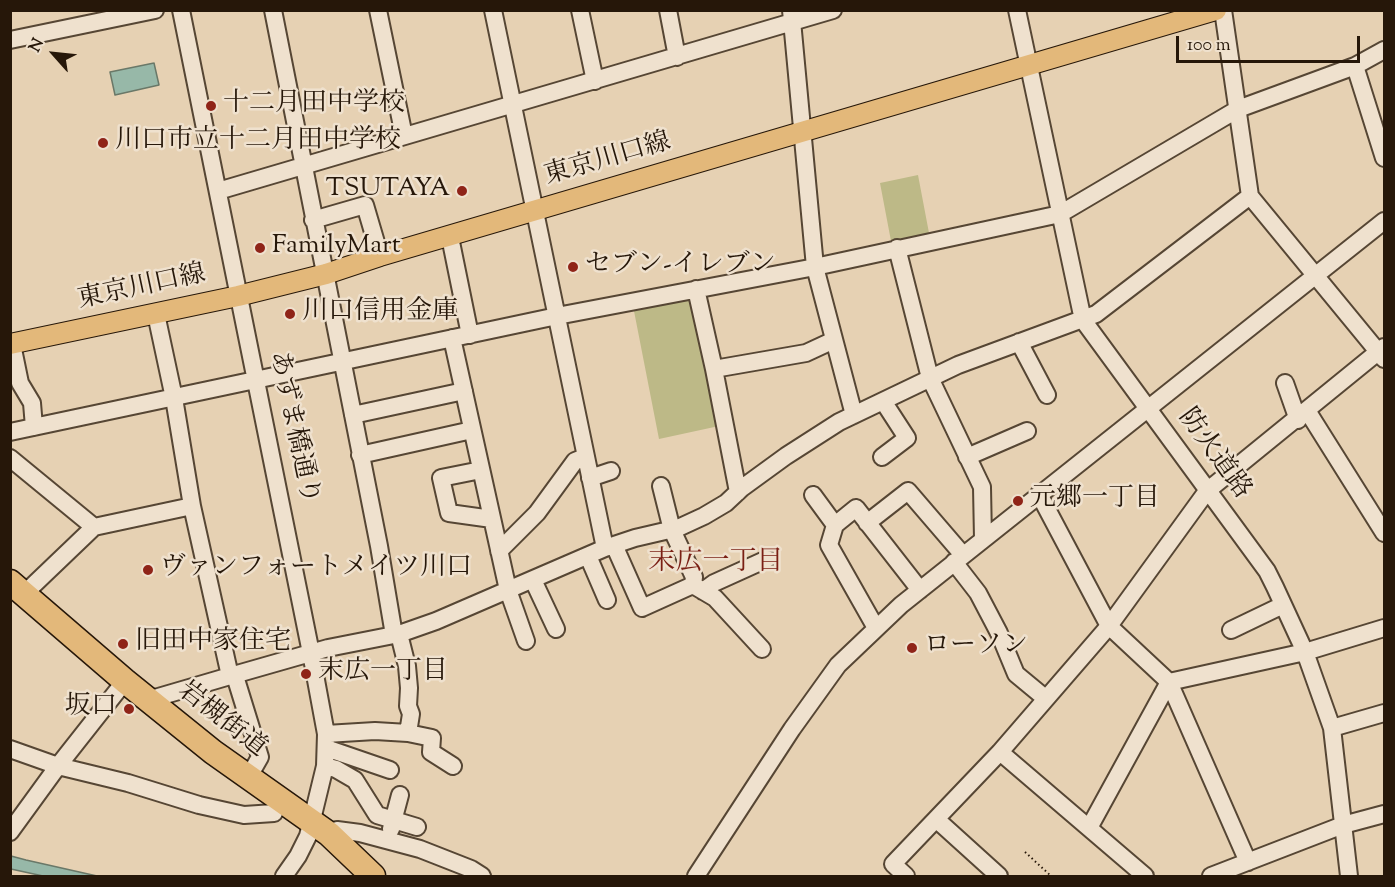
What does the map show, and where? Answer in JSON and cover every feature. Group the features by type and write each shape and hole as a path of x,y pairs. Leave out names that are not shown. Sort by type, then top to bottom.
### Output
{"highway":[{"name":"岩槻街道","path":"15,592 122,685 205,763 274,813 316,830 339,861 354,876"},
{"name":"岩槻街道","path":"122,685 148,700 373,876"}],"main road":[{"name":"東京川口線","path":"11,344 238,296 326,274 380,256 1030,67 1216,10"}],"street":[{"path":"10,40 95,16 155,10"},
{"name":"あずま橋通り","path":"181,10 311,653 326,741 316,830 284,876"},
{"path":"273,10 360,455 397,634 407,666 408,706 411,714 408,733"},
{"path":"378,10 404,136"},
{"path":"493,10 585,457 610,547 642,608 714,583 766,559"},
{"path":"580,10 595,81"},
{"path":"668,10 677,57"},
{"path":"218,191 677,57 793,17 833,10"},
{"name":"防火道路","path":"1017,10 1083,320 1267,571 1305,652 1332,728 1349,876"},
{"path":"906,876 893,864 1000,752 1109,626 1208,491 1383,353 1250,196 1223,10"},
{"path":"793,17 815,267 854,415"},
{"path":"10,432 557,316 815,267 1060,214 1238,109 1355,66 1384,50"},
{"path":"1355,66 1384,158"},
{"path":"148,700 328,648 397,634 436,621 610,547 635,538 672,530 704,516 726,503 786,456 839,422 930,378 1096,314 1250,196"},
{"path":"314,220 365,205 380,256"},
{"path":"696,876 792,729 838,665 876,628 1039,494 1384,221"},
{"path":"450,237 470,335"},
{"path":"897,248 930,378 982,487 983,539"},
{"path":"696,289 738,492"},
{"path":"156,314 174,398 192,506 232,676 260,757 248,778"},
{"path":"452,338 508,590 526,641"},
{"path":"714,369 806,353 834,340"},
{"path":"1019,342 1047,395"},
{"path":"11,344 20,383 32,403 34,427"},
{"path":"1285,383 1303,416 1384,533"},
{"path":"353,415 464,391"},
{"path":"882,457 907,438 883,400"},
{"path":"360,455 472,430"},
{"path":"967,457 1027,431"},
{"path":"499,551 537,513 575,461 585,457"},
{"path":"10,458 94,527"},
{"path":"481,470 441,478 449,513 492,519"},
{"path":"590,478 611,471"},
{"path":"661,486 672,530 698,588 715,598 762,649"},
{"path":"867,523 908,491 959,559 999,633 1016,674 1045,698"},
{"path":"1039,494 1109,626 1169,682 1248,862"},
{"path":"813,495 835,525"},
{"path":"15,592 94,527 192,506"},
{"path":"876,628 829,545 835,525 856,508 920,590"},
{"path":"588,556 607,600"},
{"path":"532,580 556,629"},
{"path":"1231,630 1283,605"},
{"path":"1089,828 1169,682 1305,652 1384,628"},
{"path":"10,832 58,766 122,685"},
{"path":"1332,728 1384,713"},
{"path":"326,741 375,731 408,733 432,738 431,752 453,766"},
{"path":"326,741 390,770"},
{"path":"10,749 58,766 128,783 199,805 244,815 274,813"},
{"path":"1000,752 1145,876"},
{"path":"325,766 336,769 355,780 377,815 417,827"},
{"path":"388,840 400,795"},
{"path":"1211,876 1343,825 1384,814"},
{"path":"936,819 999,876"},
{"path":"316,830 360,833 388,840 420,849 471,869 482,876"}],"path":[{"path":"1025,852 1051,876"}],"shaded area":[{"path":"154,63 159,85 115,95 110,72"},
{"path":"918,175 929,233 891,241 880,183"},
{"path":"688,300 694,304 719,426 659,439 634,311"},
{"path":"11,856 97,876 43,876 11,869"}],"place":[{"name":"十二月田中学校","path":"211,106"},
{"name":"川口市立十二月田中学校","path":"103,143"},
{"name":"TSUTAYA","path":"462,191"},
{"name":"FamilyMart","path":"260,248"},
{"name":"セブン-イレブン","path":"573,267"},
{"name":"川口信用金庫","path":"290,314"},
{"name":"元郷一丁目","path":"1018,501"},
{"name":"ヴァンフォートメイツ川口","path":"148,570"},
{"name":"旧田中家住宅","path":"123,644"},
{"name":"ローソン","path":"912,648"},
{"name":"末広一丁目","path":"306,674"},
{"name":"坂口","path":"129,709"}],"district":[{"name":"末広一丁目","path":"716,564"}]}
